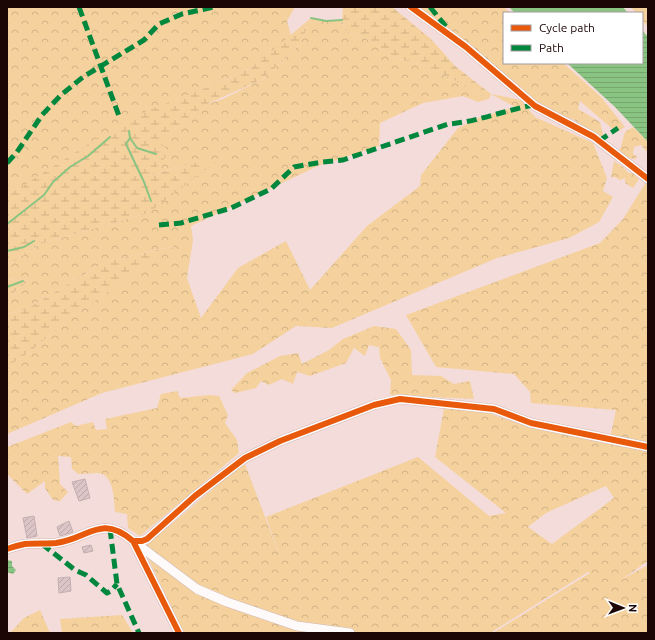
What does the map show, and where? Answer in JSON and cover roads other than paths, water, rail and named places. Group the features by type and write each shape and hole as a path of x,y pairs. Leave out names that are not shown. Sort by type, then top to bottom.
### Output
{"street":[{"path":"411,7 466,47 535,106 594,137 648,178"},
{"path":"133,541 142,541 147,539 195,496 245,458 280,441 388,401 400,399 494,409 531,423 648,447"},
{"path":"7,549 25,544 56,543 71,540 96,529 116,530 125,534 197,589 227,602 297,626 350,633"},
{"path":"133,541 179,633"}],"waterway":[{"path":"311,18 326,21 342,20"},
{"path":"129,131 130,138 126,144 144,182 151,201"},
{"path":"7,224 44,195 53,182 70,167 88,156 110,137"},
{"path":"130,138 137,148 156,154"},
{"path":"7,251 24,247 34,241"},
{"path":"7,287 23,281"}]}
